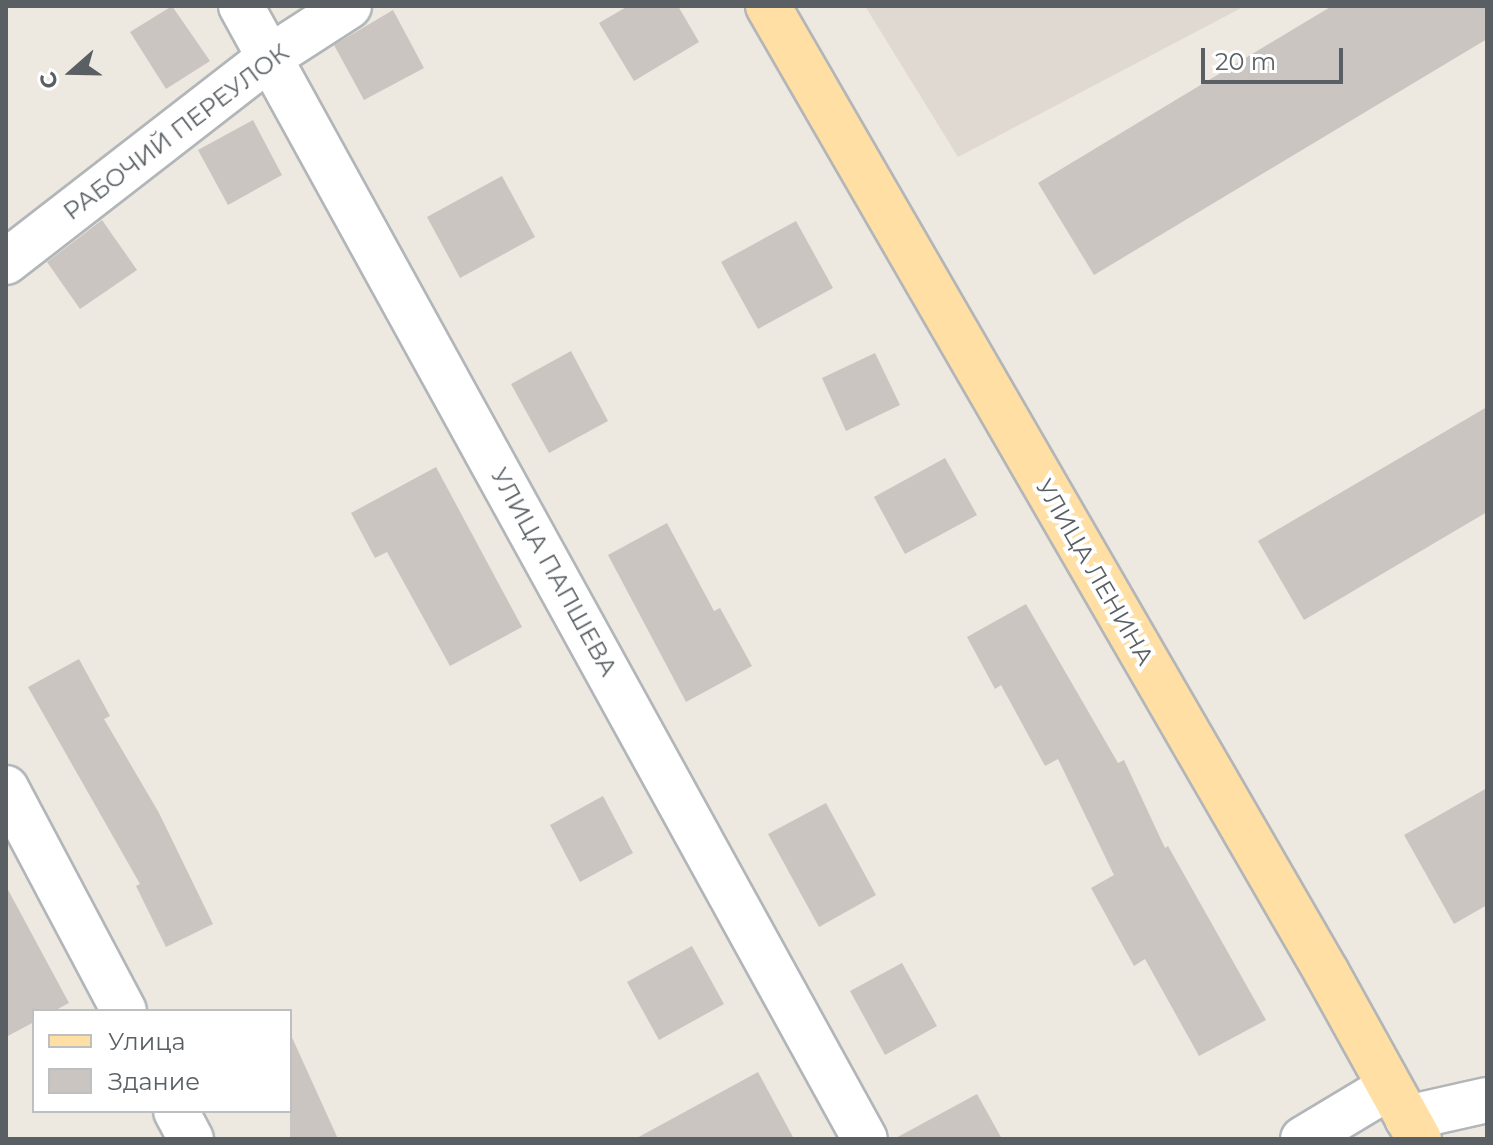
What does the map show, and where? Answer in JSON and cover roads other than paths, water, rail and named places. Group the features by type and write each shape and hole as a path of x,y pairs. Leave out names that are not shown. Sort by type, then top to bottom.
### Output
{"main road":[{"name":"УЛИЦА ЛЕНИНА","path":"768,6 1327,973 1405,1115"}],"street":[{"name":"УЛИЦА ПАПШЕВА","path":"241,6 865,1139"},
{"name":"РАБОЧИЙ ПЕРЕУЛОК","path":"6,262 270,57 349,6"},
{"path":"6,788 123,1009"},
{"path":"1303,1139 1487,1100"},
{"path":"177,1113 191,1139"}]}
